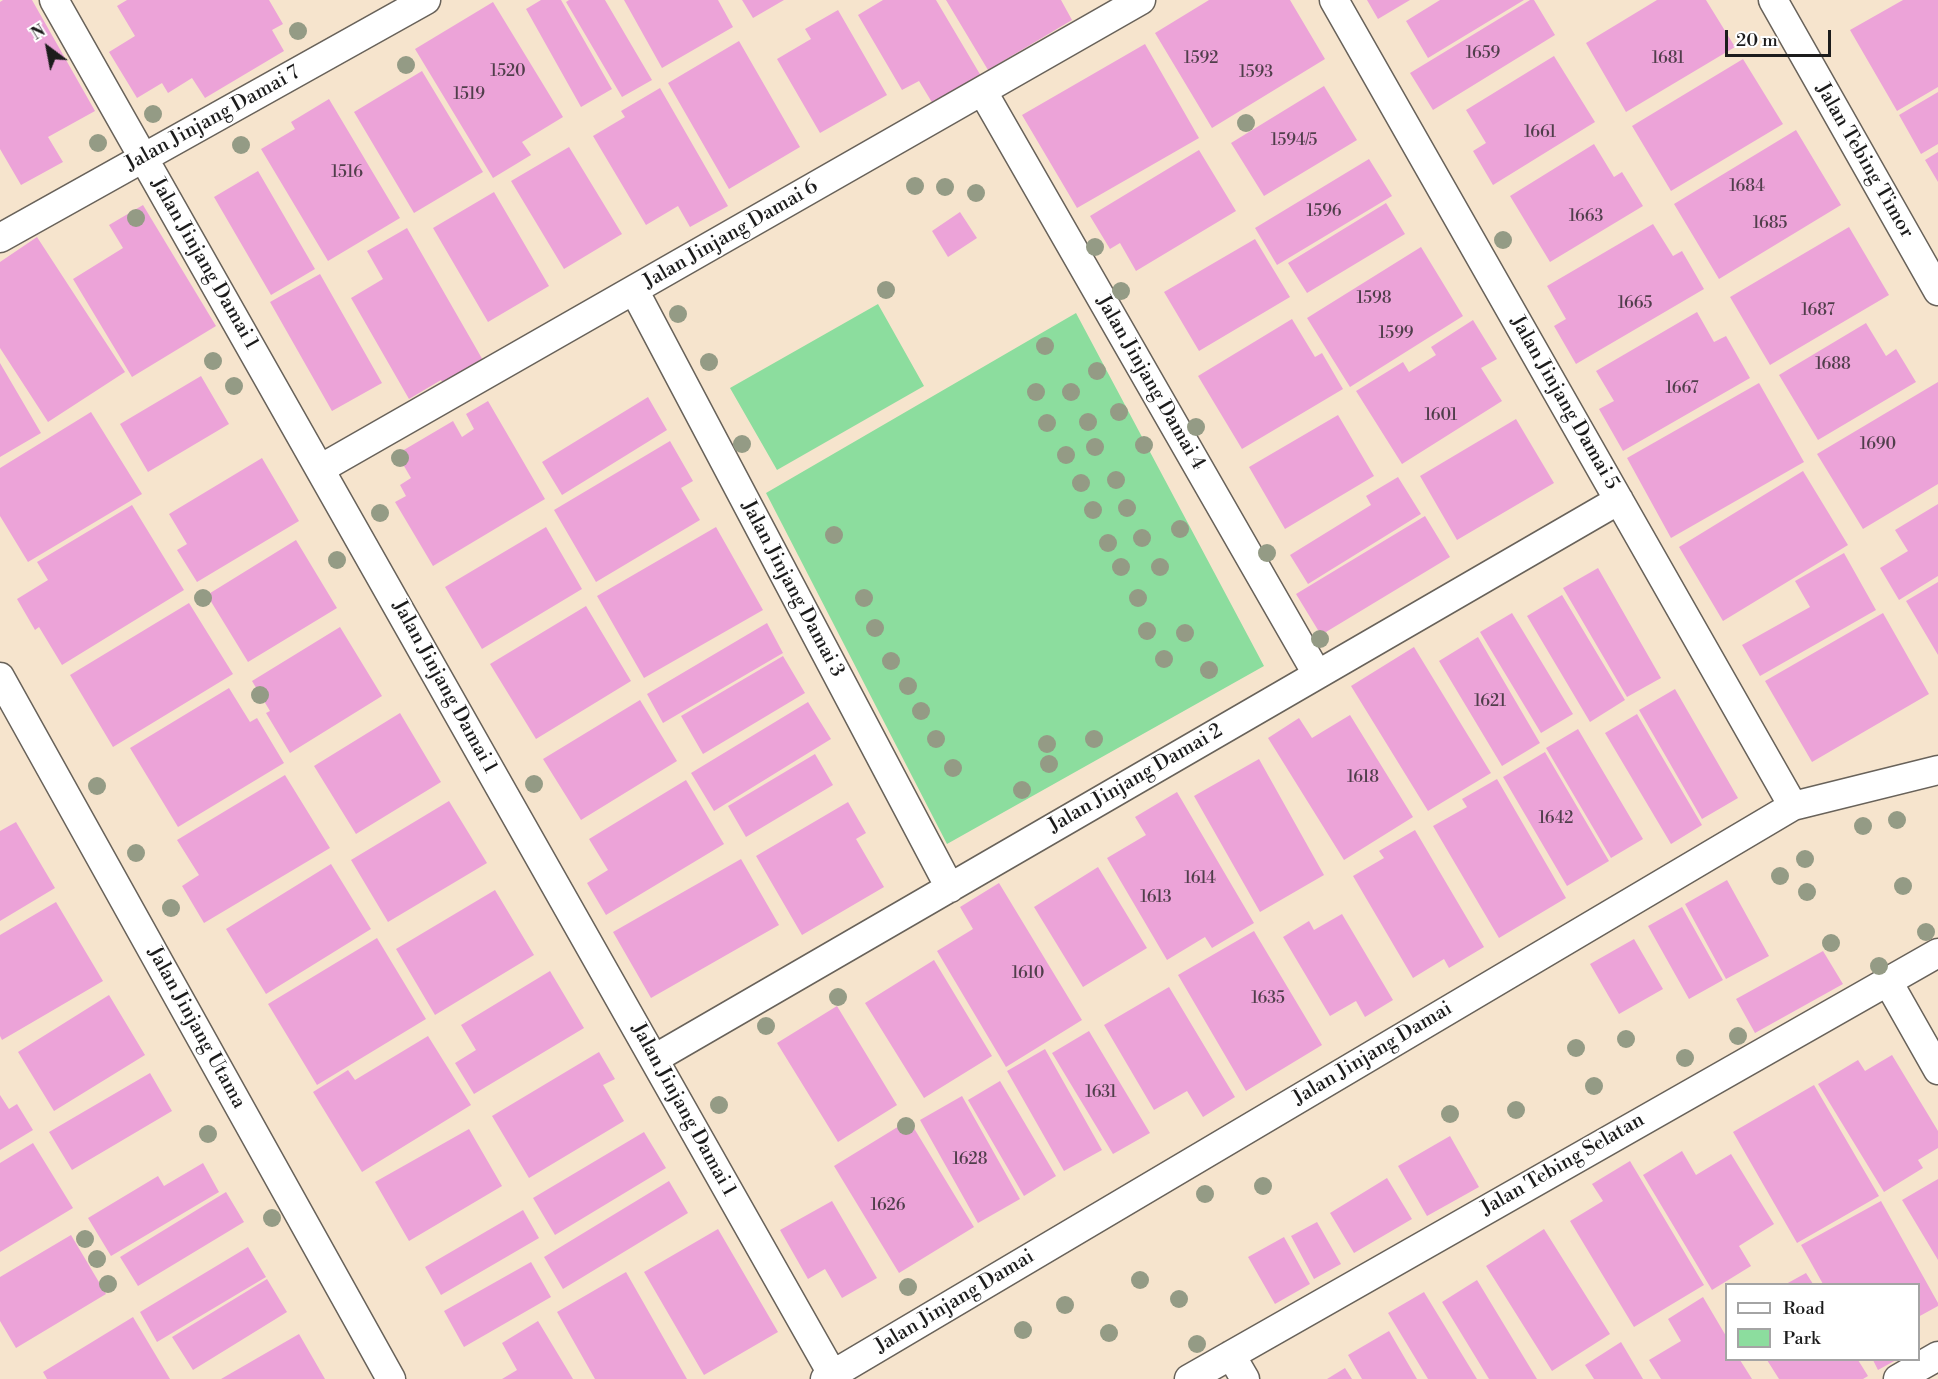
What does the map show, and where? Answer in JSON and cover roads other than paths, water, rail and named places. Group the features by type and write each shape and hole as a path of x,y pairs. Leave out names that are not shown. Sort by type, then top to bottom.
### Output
{"street":[{"name":"Jalan Jinjang Damai 1","path":"54,0 654,1059 831,1378"},
{"name":"Jalan Jinjang Damai 7","path":"0,238 426,0"},
{"name":"Jalan Jinjang Damai 6","path":"320,469 1141,0"},
{"name":"Jalan Jinjang Damai 5","path":"1334,0 1794,806"},
{"name":"Jalan Tebing Timor","path":"1773,0 1938,291"},
{"name":"Jalan Jinjang Damai 4","path":"983,92 1317,674"},
{"name":"Jalan Jinjang Damai 3","path":"634,290 950,888"},
{"name":"Jalan Jinjang Damai 2","path":"654,1059 1619,500"},
{"name":"Jalan Jinjang Utama","path":"0,677 391,1379"},
{"name":"Jalan Jinjang Damai","path":"831,1378 1794,806 1938,770"},
{"name":"Jalan Tebing Selatan","path":"1189,1379 1938,952"},
{"path":"1887,980 1938,1070"},
{"path":"1231,1355 1245,1379"},
{"path":"1898,1379 1938,1356"}]}
